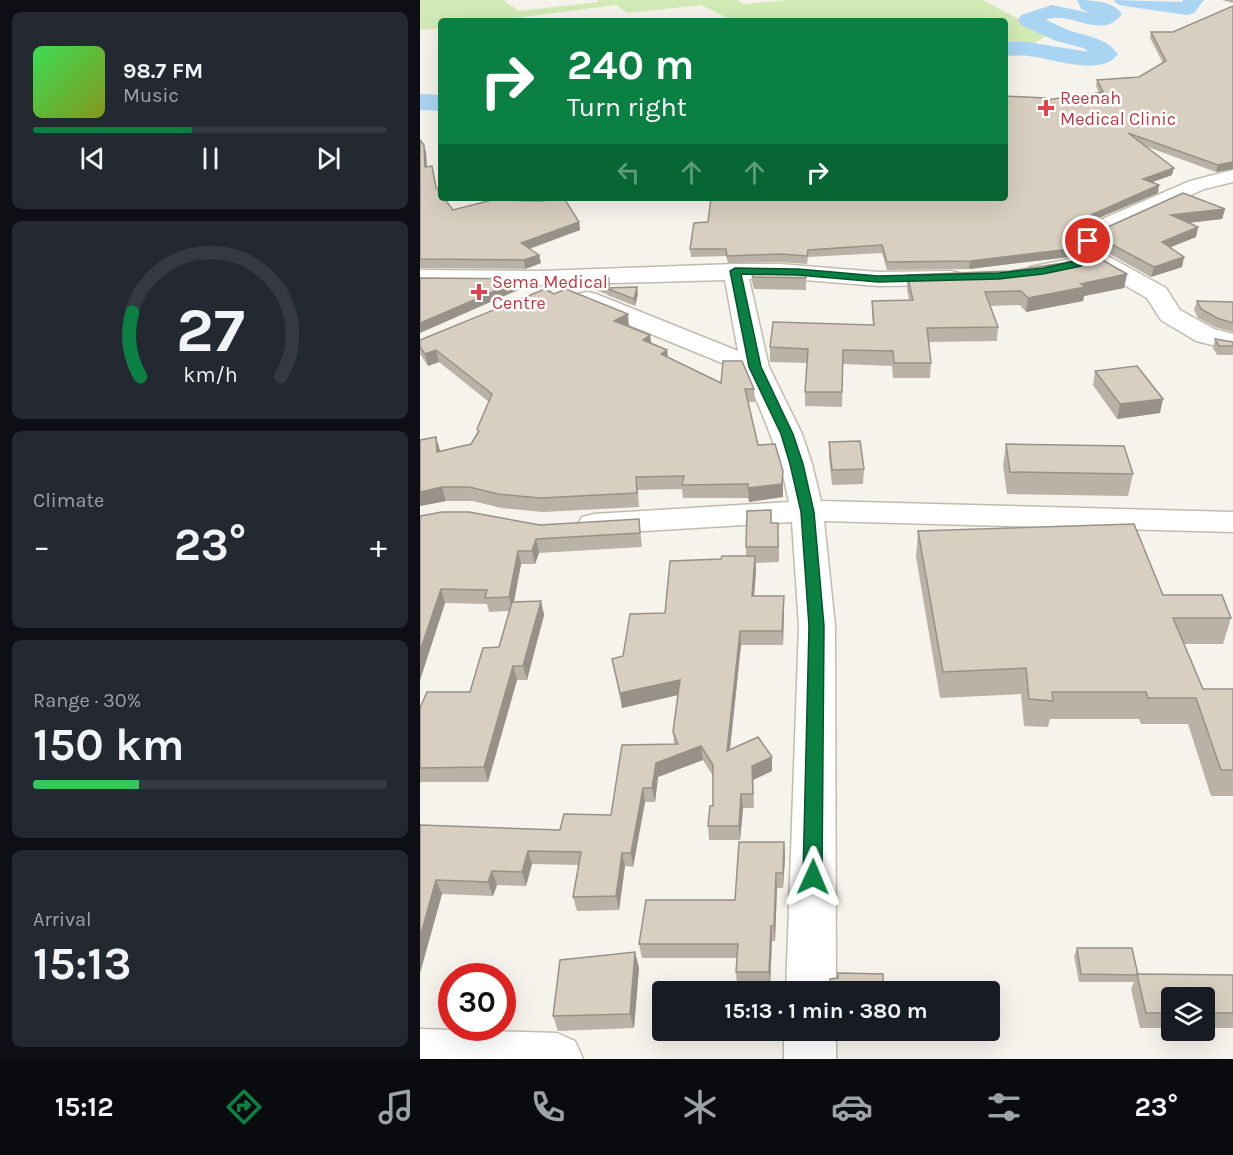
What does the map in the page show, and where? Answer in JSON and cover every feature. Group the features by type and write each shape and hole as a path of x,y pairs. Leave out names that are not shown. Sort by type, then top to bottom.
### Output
{"street":[{"path":"1233,176 1197,185 1099,229 1080,248 1086,254 1131,277 1156,293 1170,315 1205,335 1233,342"},
{"path":"1021,273 1078,264 1086,254"},
{"path":"735,271 755,367 787,434 797,464 807,512 817,626 811,981"},
{"path":"420,277 549,282 735,271 798,272 878,279 969,278"},
{"path":"518,303 549,282"},
{"path":"549,282 755,367"},
{"path":"563,525 807,512 944,513 1233,522"},
{"path":"810,1041 810,1059"},
{"path":"420,1054 557,1059"}],"green space":[{"path":"420,0 503,0 519,11 598,2 597,0 737,0 744,4 788,0 983,0 1048,35 1035,43 1008,44 1008,18 728,18 701,5 627,13 616,5 516,18 438,18 438,28 420,30"}],"building":[{"path":"1233,6 1233,162 1218,165 1128,133 1174,168 1143,179 1159,185 1091,215 1068,239 1072,247 1070,249 970,261 887,262 882,245 808,250 807,256 780,254 727,256 726,249 690,249 694,223 708,222 711,201 1008,201 1008,96 1045,98 1046,100 1103,92 1097,80 1139,77 1166,61 1151,32 1173,32"},
{"path":"420,140 424,145 425,167 432,166 438,190 438,201 446,201 453,210 488,201 566,201 579,222 521,243 539,255 524,260 420,259"},
{"path":"1183,193 1225,209 1171,215 1198,227 1162,242 1184,257 1154,267 1098,237 1110,226"},
{"path":"1092,254 1127,274 1081,284 1085,287 1028,298 1021,291 985,292 998,327 927,328 931,363 894,363 893,351 843,350 842,392 805,392 808,349 770,347 773,322 874,325 872,301 913,300 907,275 1010,271 1089,258"},
{"path":"751,269 806,271 806,278 753,277"},
{"path":"420,278 523,279 420,323"},
{"path":"609,278 605,287 585,279"},
{"path":"637,287 634,299 606,288"},
{"path":"545,289 554,294 566,289 628,314 614,321 650,335 643,340 667,350 661,354 721,383 723,361 742,361 754,389 745,389 758,445 775,444 783,471 782,484 748,488 748,484 682,485 684,476 636,477 637,493 540,498 498,494 469,487 442,487 420,492 420,440 436,437 437,452 471,444 479,431 477,429 492,394 436,350 425,354 420,347 420,340"},
{"path":"1197,301 1233,302 1233,323 1217,318 1201,309"},
{"path":"1215,339 1233,342 1233,346 1219,346"},
{"path":"1137,366 1163,399 1120,404 1095,371"},
{"path":"860,441 864,469 832,470 829,442"},
{"path":"1006,444 1124,446 1133,474 1010,472"},
{"path":"771,510 771,523 778,523 778,547 746,547 747,511"},
{"path":"442,512 469,512 540,525 639,519 640,533 536,539 532,551 518,551 509,597 485,598 487,590 441,589 420,651 420,516"},
{"path":"1134,524 1163,595 1222,595 1231,618 1173,618 1203,689 1233,689 1233,770 1221,770 1196,698 1148,698 1146,692 1052,692 1053,701 1029,699 1026,668 943,672 918,531"},
{"path":"722,556 755,556 752,596 784,596 782,631 740,631 727,751 758,737 772,757 752,766 753,794 741,794 739,826 708,826 710,806 713,806 713,765 701,746 656,763 652,788 643,788 631,853 622,853 616,896 573,897 581,852 528,851 522,872 492,871 488,882 436,880 420,937 420,825 560,830 564,814 611,815 622,745 678,744 673,732 680,680 620,693 612,659 623,656 630,614 665,613 670,561 721,559"},
{"path":"541,601 523,666 513,666 484,767 420,768 420,708 427,692 470,692 483,648 499,647 512,602"},
{"path":"739,842 784,842 783,873 776,873 769,972 736,972 738,944 639,944 646,900 735,900"},
{"path":"1077,948 1132,948 1138,975 1081,974"},
{"path":"635,952 630,1014 553,1016 560,960"},
{"path":"838,973 883,974 883,981 830,981 830,979 838,978"},
{"path":"1137,974 1233,975 1233,1013 1215,1013 1215,987 1161,987 1161,1013 1146,1013"}],"waterway":[{"path":"1008,49 1028,49 1086,60 1106,54 1091,43 1064,36 1029,20 1052,11 1096,20 1112,14 1088,5 1087,0"},
{"path":"1124,0 1187,9 1194,0"},
{"path":"420,102 438,103"}],"place":[{"name":"Reenah Medical Clinic","path":"1046,108"},
{"name":"Sema Medical Centre","path":"479,292"}],"route":[{"path":"813,877 817,626 807,512 797,464 787,434 755,367 735,271 816,273 878,279 999,276 1078,264 1086,254 1080,248 1088,241"}]}
